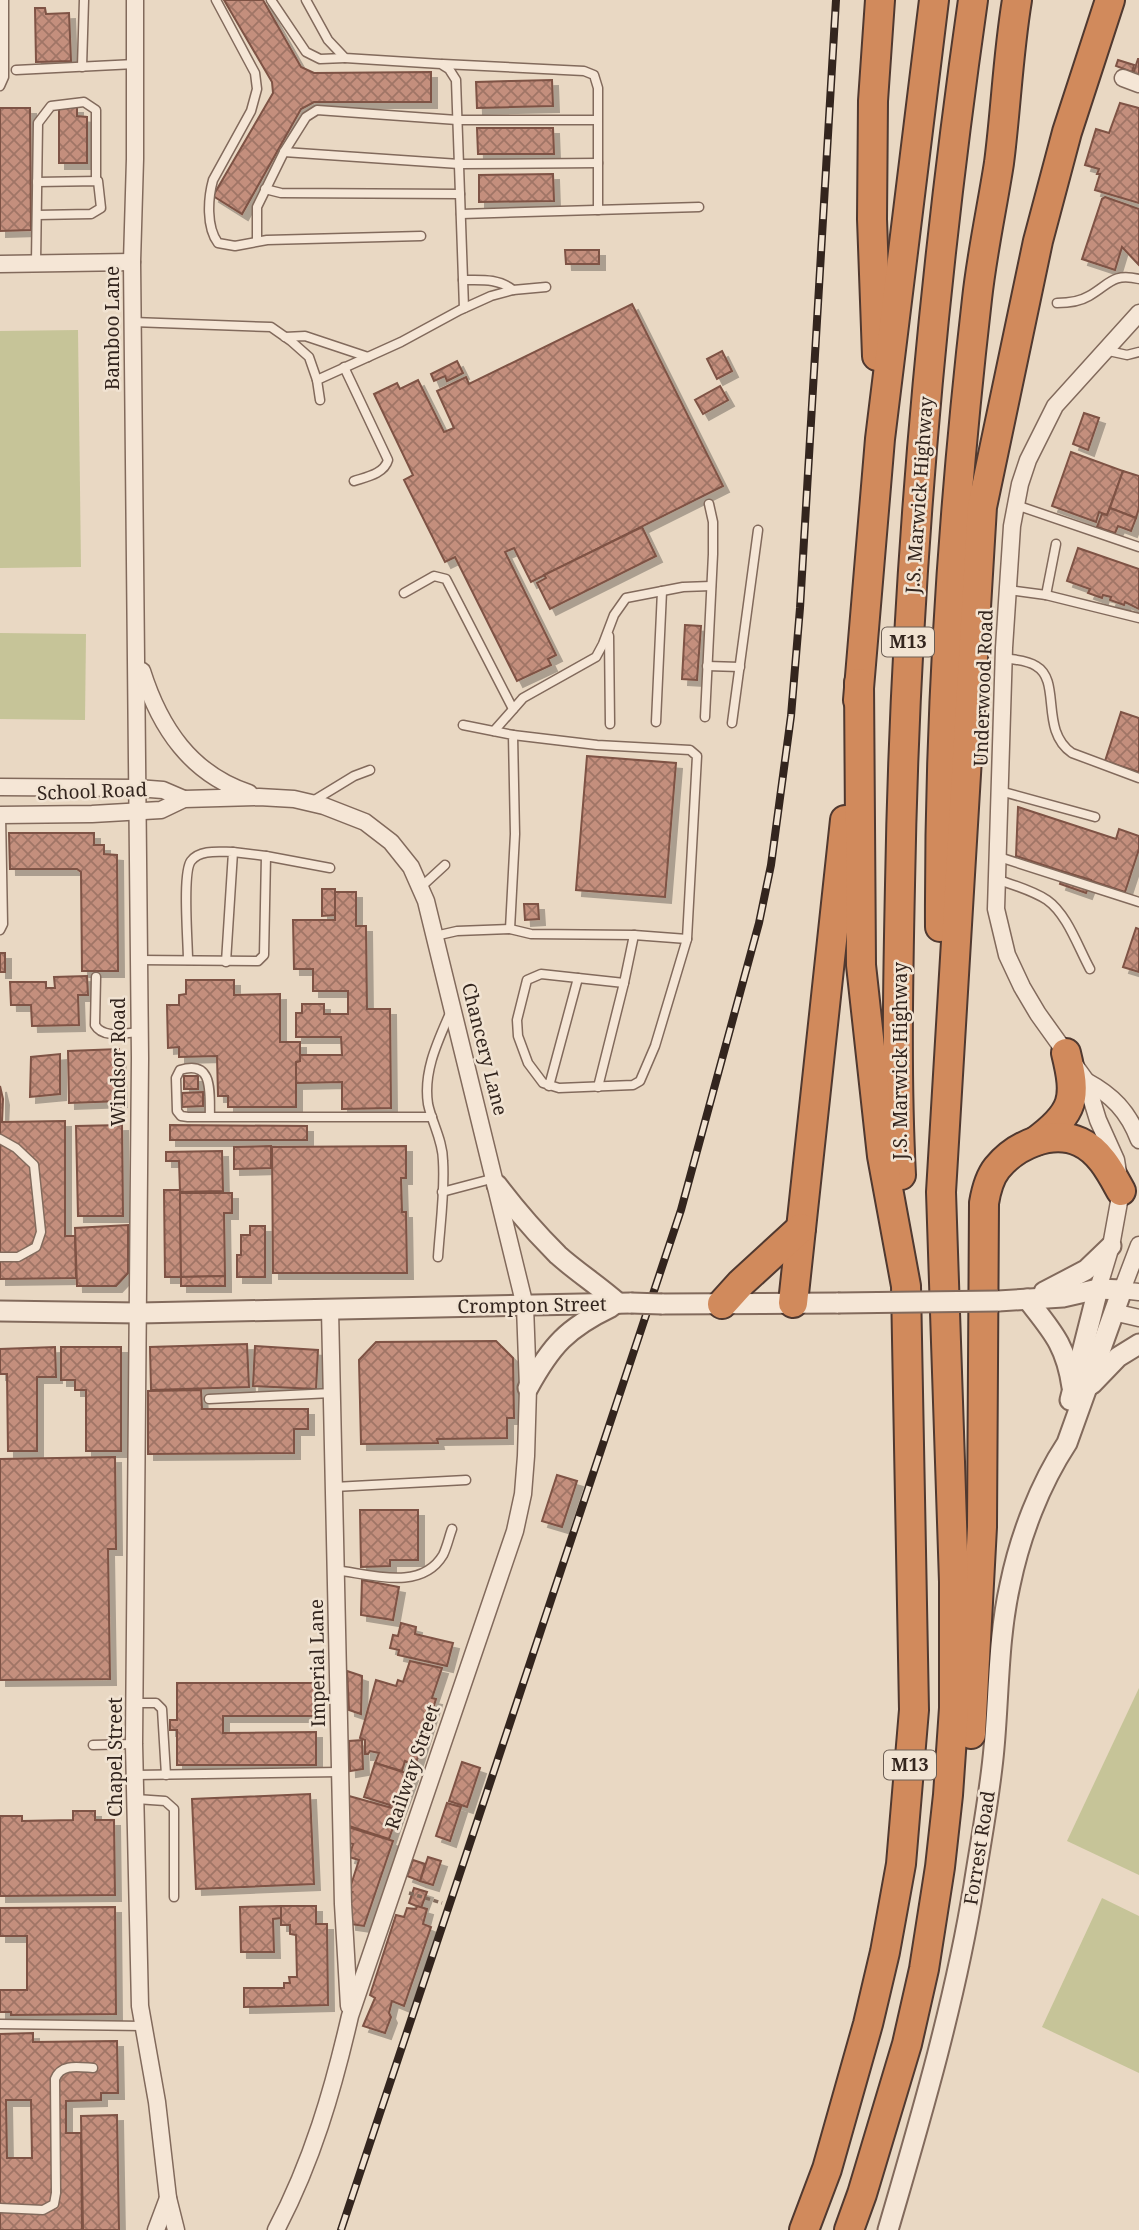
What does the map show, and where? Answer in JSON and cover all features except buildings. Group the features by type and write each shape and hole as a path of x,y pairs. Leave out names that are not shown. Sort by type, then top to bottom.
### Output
{"highway":[{"path":"880,0 873,102 873,219 880,439"},
{"path":"793,1303 859,683 880,439 934,0"},
{"name":"J.S. Marwick Highway","path":"906,1286 898,1119 901,785 907,658 924,423 939,272 973,0"},
{"name":"J.S. Marwick Highway","path":"941,1192 939,861 948,637 977,297 999,163 1017,0"},
{"path":"941,1192 982,507 1038,241 1067,132 1111,0"},
{"path":"859,683 861,965 881,1156 906,1286"},
{"path":"924,1969 944,1911 969,1767 982,1527 984,1203 991,1176 998,1167 1008,1157 1036,1142 1060,1120 1069,1105 1073,1084 1066,1053"},
{"path":"1036,1142 1059,1137 1081,1142 1108,1167 1121,1191"},
{"name":"M13","path":"849,2230 907,2044 924,1969 948,1795 954,1708 954,1582 941,1192"},
{"path":"712,1303 741,1283 801,1228"},
{"name":"M13","path":"804,2230 827,2169 868,2024 901,1864 914,1710 906,1286"}],"street":[{"name":"Bamboo Lane","path":"135,0 132,262 138,811"},
{"path":"1123,78 1139,84"},
{"path":"0,264 132,262"},
{"name":"Underwood Road","path":"1098,1289 1111,1246 1121,1191 1116,1160 1098,1120 1086,1081 1038,1014 1007,955 996,909 1004,658 1012,526 1028,460 1055,406 1139,313"},
{"name":"Bamboo Lane","path":"137,656 157,711 170,735 188,756 209,774 233,788 259,797"},
{"name":"School Road","path":"0,787 137,788 163,790 184,799"},
{"name":"School Road","path":"0,815 161,810 184,799 259,797 311,803 365,822"},
{"name":"Windsor Road","path":"138,811 139,1313"},
{"name":"Chancery Lane","path":"365,822 391,842 411,867 421,887 453,1006 526,1306"},
{"name":"Underwood Road","path":"1086,1081 1110,1094 1124,1111 1139,1140"},
{"path":"496,1181 520,1216 559,1256 624,1303 572,1329 548,1354 528,1388"},
{"path":"1131,1291 1139,1245"},
{"path":"1111,1246 1086,1270 1056,1288 1027,1299 1060,1342 1079,1393 1118,1357 1139,1343"},
{"name":"Crompton Street","path":"0,1311 139,1313 624,1303 999,1301 1063,1297 1098,1289 1131,1291"},
{"name":"Forrest Road","path":"888,2230 962,1949 994,1752 1010,1583 1024,1534 1053,1465 1068,1443 1079,1393 1104,1311 1098,1289"},
{"name":"Forrest Road","path":"1104,1311 1131,1291"},
{"name":"Crompton Street","path":"1063,1297 1104,1311"},
{"name":"Railway Street","path":"276,2230 306,2168 336,2075 350,2016 515,1531 525,1469 528,1388 526,1306"},
{"name":"Imperial Lane","path":"330,1310 343,1905 350,2016"},
{"path":"1104,1311 1139,1318"},
{"name":"Chapel Street","path":"139,1313 134,1744 140,2006 176,2230"},
{"name":"Chapel Street","path":"156,2230 169,2198"}],"lane":[{"path":"0,86 4,77 4,0"},
{"path":"82,67 84,0"},
{"path":"216,0 255,73 257,89 251,111 213,180 210,192 211,226 215,239 223,246 257,242 421,236"},
{"path":"271,0 306,52 320,59 345,58 590,72 596,80 598,210"},
{"path":"306,0 328,40 345,58"},
{"path":"16,70 135,64"},
{"path":"441,64 449,69 456,80 464,308"},
{"path":"36,264 38,123 47,108 54,104 87,103 96,110 96,181 100,185 101,208 94,213 37,215"},
{"path":"257,242 257,207 265,189 306,117 317,110 457,120 597,120"},
{"path":"284,152 459,164 598,163"},
{"path":"37,182 96,181"},
{"path":"265,189 281,193 460,194"},
{"path":"461,214 699,207"},
{"path":"1057,303 1081,300 1115,278 1124,276 1139,279"},
{"path":"463,280 493,281 505,284 513,290"},
{"path":"317,380 401,342 491,296 513,290 546,287"},
{"path":"133,322 271,327 309,357 320,400"},
{"path":"285,337 304,336 368,357"},
{"path":"1104,350 1127,355 1139,352"},
{"path":"344,367 388,460 387,465 379,472 354,481"},
{"path":"705,717 713,531 709,504"},
{"path":"1016,505 1139,547"},
{"path":"732,723 758,530"},
{"path":"1046,595 1056,544"},
{"path":"404,593 434,576 446,579 513,709"},
{"path":"494,731 523,698 590,661 600,651 619,606 626,598 710,586"},
{"path":"1008,590 1046,595 1139,618"},
{"path":"656,722 662,591"},
{"path":"608,630 610,724"},
{"path":"1004,658 1029,662 1044,673 1048,682 1054,731 1063,747 1072,753 1139,778"},
{"path":"707,666 740,667"},
{"path":"463,725 513,735 597,745 690,750 695,753 697,759 687,939 643,1077 633,1085 559,1088 549,1086 537,1077 518,1036 517,1020 525,984 531,977 541,974 624,983"},
{"path":"509,929 516,834 513,735"},
{"path":"311,803 342,782 370,769"},
{"path":"1000,791 1095,817"},
{"path":"0,815 3,924 0,930"},
{"path":"188,960 186,880 190,862 199,855 216,851 233,852 331,868"},
{"path":"226,962 233,852"},
{"path":"139,960 253,962 262,959 266,856"},
{"path":"996,856 1139,902"},
{"path":"421,887 445,865"},
{"path":"996,878 1049,901 1067,924 1090,969"},
{"path":"435,936 457,931 509,929 531,934 634,935 687,939"},
{"path":"597,1087 634,935"},
{"path":"96,977 94,1026 97,1030 104,1033 139,1032"},
{"path":"549,1086 578,978"},
{"path":"438,1257 443,1158 428,1102 429,1066 453,1006"},
{"path":"210,1117 208,1081 204,1073 199,1069 180,1070 176,1078 177,1111 181,1116 188,1117 210,1117 432,1117"},
{"path":"0,1139 16,1148 34,1165 41,1232 36,1247 18,1257 0,1257"},
{"path":"442,1192 496,1181"},
{"path":"209,1399 331,1393"},
{"path":"334,1487 466,1480"},
{"path":"335,1570 400,1578 420,1575 434,1566 443,1553 452,1529"},
{"path":"135,1703 156,1703 162,1709 166,1775"},
{"path":"93,1745 134,1744"},
{"path":"135,1775 340,1772"},
{"path":"135,1799 165,1801 174,1809 174,1897"},
{"path":"0,2024 144,2026"},
{"path":"0,2208 43,2210 54,2204 57,2193 55,2079 60,2071 68,2067 93,2068"}],"path":[{"path":"393,1888 442,1903"}],"shaded area":[{"path":"78,330 81,567 0,568 0,331"},
{"path":"0,633 86,634 85,720 0,719"},
{"path":"1139,1688 1139,1875 1067,1841"},
{"path":"1102,1898 1139,1916 1139,2073 1042,2027"}],"railway":[{"path":"341,2230 681,1210 759,923 771,865 791,716 800,608 836,0"}]}
